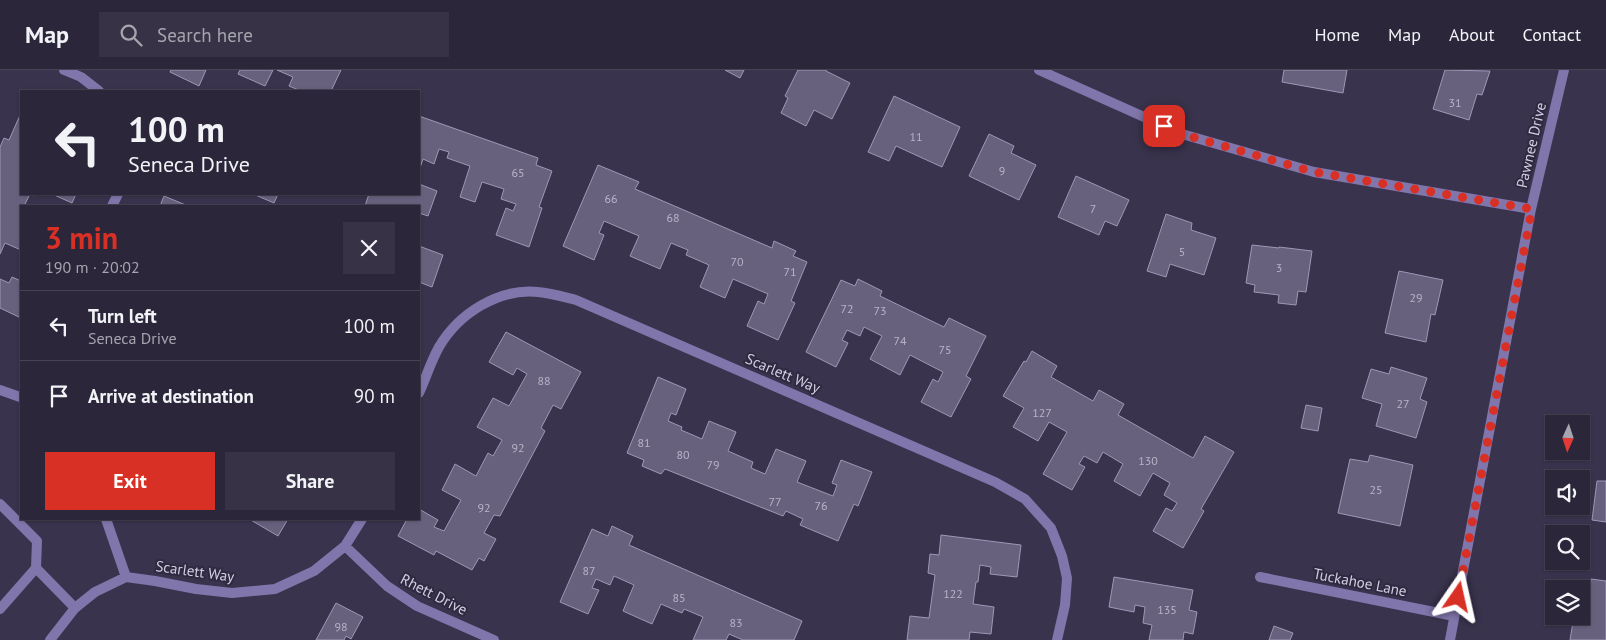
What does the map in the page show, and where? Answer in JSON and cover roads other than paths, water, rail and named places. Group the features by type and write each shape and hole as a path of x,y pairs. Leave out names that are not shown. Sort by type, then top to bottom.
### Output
{"street":[{"path":"64,70 81,77 97,90"},
{"path":"1040,70 1182,134 1295,166 1324,174 1532,209"},
{"name":"Pawnee Drive","path":"1450,640 1532,209 1564,70"},
{"name":"Scarlett Way","path":"420,391 440,347 458,323 482,305 509,294 538,292 576,300 995,482 1024,499 1051,528 1062,556 1067,578 1065,605 1057,640"},
{"path":"0,390 20,398"},
{"path":"0,504 37,541 36,568 0,609"},
{"path":"50,640 75,608 95,592 126,577 106,520"},
{"name":"Scarlett Way","path":"126,577 232,593 275,589 314,571 345,546 361,520"},
{"name":"Rhett Drive","path":"345,546 386,586 417,606 494,640"},
{"path":"36,568 75,608"},
{"name":"Tuckahoe Lane","path":"1260,577 1454,616"}]}
